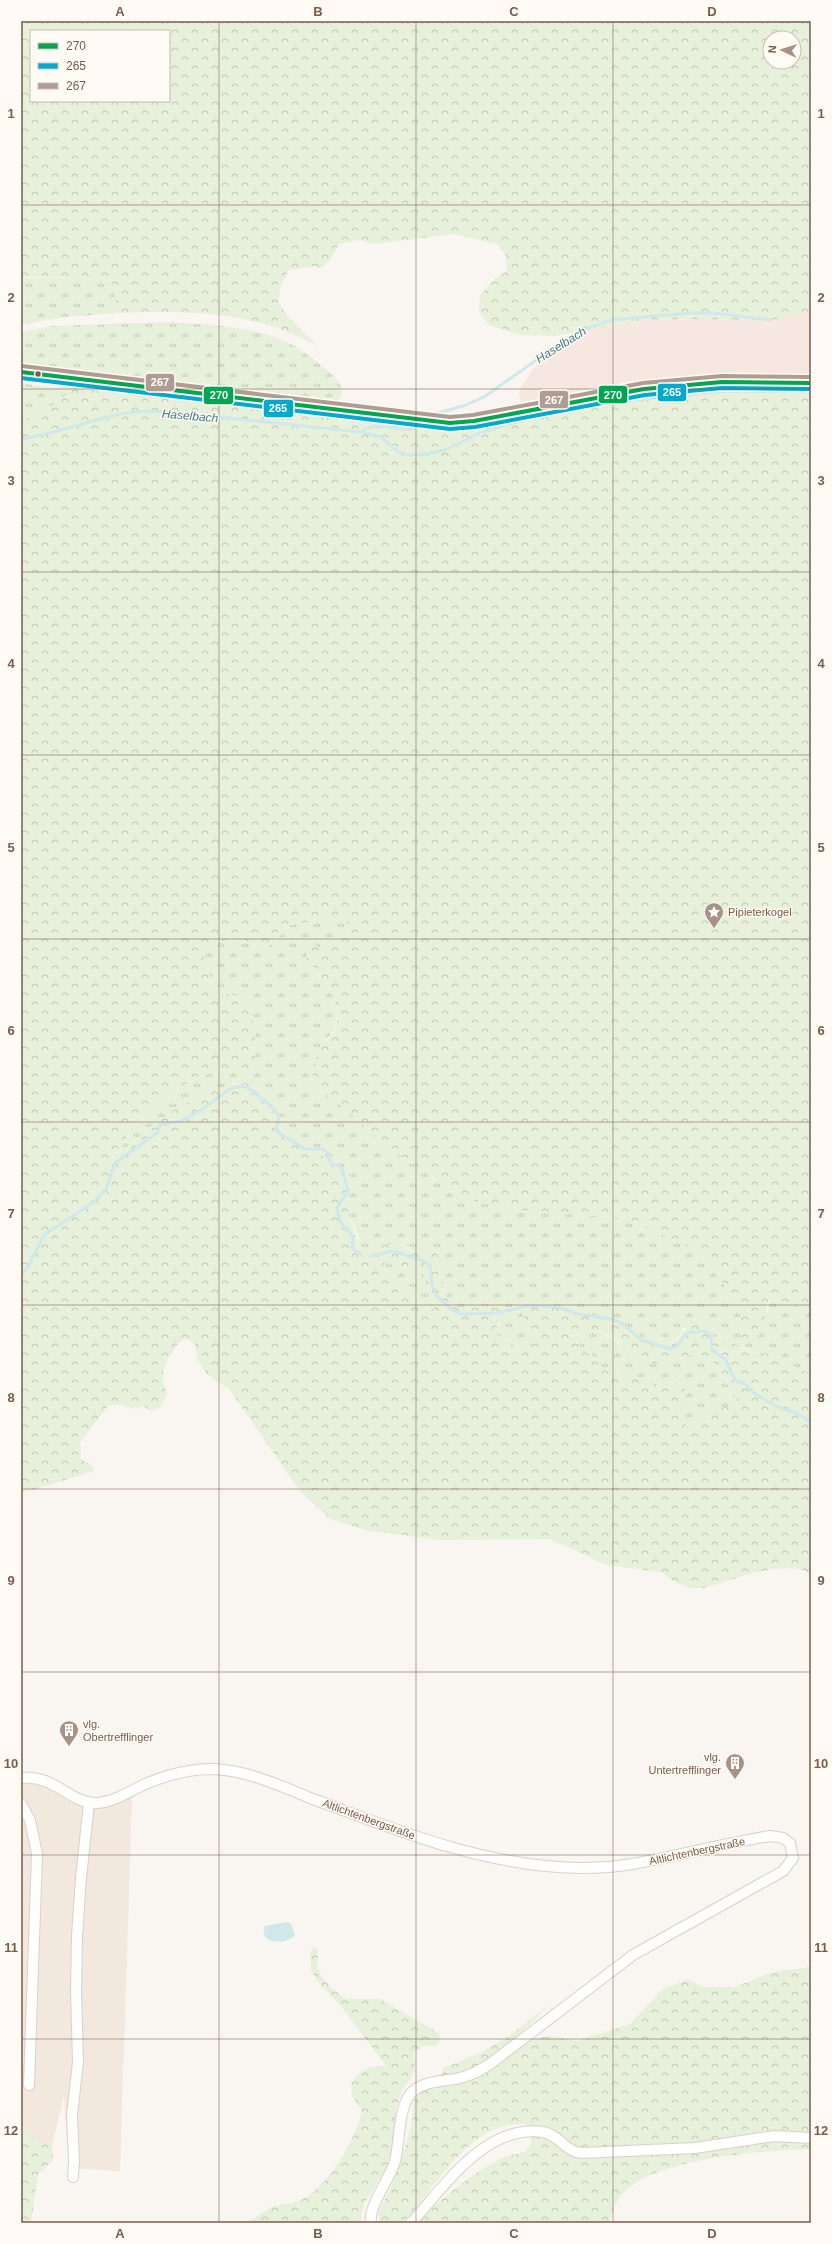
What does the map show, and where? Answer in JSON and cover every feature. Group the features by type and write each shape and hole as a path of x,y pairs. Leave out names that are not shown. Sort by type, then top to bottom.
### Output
{"main road":[{"path":"21,372 450,423 474,421 644,389 722,382 811,383"}],"street":[{"name":"Altlichtenbergstraße","path":"89,1803 108,1801 176,1773 213,1769 238,1773 265,1781 394,1829 454,1848 534,1865 587,1868 619,1866 770,1836 783,1838 790,1843 793,1858 790,1864 781,1872 633,1955 490,2064 471,2074 427,2083 413,2091 407,2098 403,2108 398,2149 393,2168 372,2209 371,2223"},
{"path":"21,1778 32,1777 46,1780 89,1803 81,1878 77,1948 78,2062 72,2115 74,2153 73,2177"},
{"path":"21,1804 30,1820 36,1854 29,2085"},
{"path":"411,2223 479,2152 495,2141 516,2133 530,2131 550,2134 557,2137 573,2152 582,2153 694,2148 774,2136 811,2138"}],"shaded area":[{"path":"811,311 811,374 752,373 687,376 628,382 520,402 519,390 533,369 576,332 645,320 702,319 770,321"},
{"path":"22,1773 44,1776 76,1792 99,1800 132,1797 120,2171 69,2168 64,2095 52,2146 32,2140 27,2131 21,2130"}],"green space":[{"path":"21,21 811,21 811,311 770,321 702,319 645,320 555,336 521,335 489,325 479,311 480,296 493,280 507,271 506,256 497,244 454,234 374,244 358,240 339,244 329,262 321,268 314,266 289,270 281,285 278,302 288,316 317,346 294,334 270,326 245,319 221,315 170,312 119,313 112,282 93,278 21,277"},
{"path":"21,278 93,278 112,282 119,313 64,317 21,325"},
{"path":"170,322 214,325 243,329 271,336 290,344 306,354 338,380 342,392 341,397 338,402 31,368 21,363 21,332 53,326"},
{"path":"21,383 53,388 74,385 58,403 27,418 21,419"},
{"path":"74,385 394,423 732,389 811,390 811,1311 777,1299 769,1298 763,1325 759,1335 755,1341 746,1342 740,1336 741,1311 723,1283 717,1270 687,1246 648,1228 610,1217 499,1208 462,1197 389,1148 336,1101 313,1086 314,1071 318,1054 323,1044 331,1036 336,1026 338,1015 333,995 328,986 307,961 307,952 312,942 323,951 329,951 347,923 346,918 288,925 277,940 267,947 262,948 240,936 219,942 200,944 209,971 210,995 231,994 248,1001 255,1030 256,1069 234,1069 213,1072 186,1084 158,1103 134,1127 119,1152 168,1114 193,1100 222,1087 236,1084 248,1084 258,1088 263,1093 284,1134 290,1139 315,1151 333,1163 348,1177 351,1182 346,1196 346,1201 364,1257 375,1248 387,1244 393,1244 406,1248 412,1252 418,1248 433,1249 441,1265 446,1295 452,1303 461,1310 485,1306 502,1309 504,1314 495,1331 497,1335 507,1344 525,1350 536,1340 531,1327 518,1307 533,1303 549,1305 584,1315 610,1319 648,1340 664,1345 671,1344 677,1340 691,1321 702,1322 711,1328 714,1340 725,1345 733,1343 757,1355 766,1353 811,1374 811,1574 800,1570 787,1568 773,1569 704,1588 691,1588 678,1584 661,1572 607,1565 550,1539 438,1540 365,1530 330,1519 300,1491 229,1389 207,1374 197,1359 195,1344 185,1338 174,1349 165,1365 163,1380 167,1393 161,1407 151,1411 143,1406 136,1409 117,1404 108,1406 80,1442 81,1459 94,1467 92,1472 21,1493 21,419 27,418 58,403","holes":["384,1263 415,1268 423,1273 434,1309 428,1309 419,1305 399,1284 387,1275 385,1272","597,1330 616,1340 628,1354 638,1362 652,1363 694,1356 710,1357 737,1399 736,1405 716,1409 691,1430 685,1425 679,1414 684,1406 686,1390 679,1383 659,1390 646,1379 600,1367 590,1352 581,1348 572,1336"]},
{"path":"346,918 347,923 329,951 323,951 307,961 320,975 331,991 337,1009 337,1019 334,1029 322,1047 313,1086 336,1101 389,1148 439,1182 499,1208 610,1217 648,1228 687,1246 717,1270 723,1283 741,1311 740,1336 768,1311 769,1298 777,1299 811,1311 811,1374 757,1355 743,1347 725,1345 714,1340 711,1328 684,1327 677,1339 672,1343 659,1345 645,1339 624,1325 611,1319 584,1315 532,1303 524,1304 518,1307 536,1331 536,1340 525,1350 507,1344 497,1335 495,1331 501,1323 485,1306 461,1311 447,1298 443,1287 441,1267 402,1245 365,1258 348,1212 346,1200 350,1187 348,1177 327,1159 290,1139 282,1131 265,1096 258,1088 235,1083 197,1098 160,1120 119,1153 134,1128 159,1104 187,1084 214,1072 230,1069 256,1068 231,994 210,995 209,971 200,944 219,942 240,936 255,947 274,944 288,925"},
{"path":"384,1263 415,1268 423,1273 434,1309 428,1309 419,1305 399,1284 387,1275 384,1268"},
{"path":"597,1330 616,1341 622,1349 681,1359 696,1355 710,1357 737,1399 736,1405 716,1409 691,1430 685,1425 679,1414 684,1406 670,1385 659,1390 646,1379 600,1367 590,1352 581,1348 572,1335"},
{"path":"313,1946 318,1950 317,1964 321,1976 331,1988 346,1999 380,1999 439,2033 440,2039 437,2045 423,2046 414,2052 415,2070 411,2079 402,2089 396,2109 393,2143 387,2167 364,2204 361,2215 362,2223 244,2223 274,2206 303,2199 313,2192 332,2172 354,2135 362,2111 352,2096 351,2084 362,2071 374,2067 386,2066 340,2005 319,1983 311,1971 310,1955"},
{"path":"811,1967 811,2149 742,2154 691,2162 668,2169 647,2177 630,2187 622,2194 616,2203 609,2223 417,2223 446,2196 477,2172 500,2159 524,2152 530,2146 532,2133 524,2124 507,2125 478,2139 464,2150 452,2162 412,2213 402,2223 380,2223 378,2212 390,2190 404,2151 412,2122 414,2100 424,2089 437,2083 444,2068 482,2052 509,2036 548,2006 509,2045 515,2049 532,2039 550,2036 577,2041 630,2024 663,1989 688,1979 703,1987 735,1987 773,1972"},
{"path":"21,2130 27,2131 32,2138 38,2142 52,2146 53,2160 38,2174 31,2223 21,2223"}],"water":[{"path":"287,1922 291,1924 295,1935 291,1939 280,1942 269,1940 265,1937 265,1926"}],"waterway":[{"name":"Haselbach","path":"435,414 466,405 484,397 565,340 581,331 611,320 690,313 714,313 770,320"},
{"name":"Haselbach","path":"626,401 726,391 811,392"},
{"name":"Haselbach","path":"21,439 52,433 128,413 144,411 172,412 361,432 381,437 397,451 409,455 426,454 445,450 482,432 538,417"},
{"name":"Haselbach","path":"361,432 374,426 414,429"},
{"path":"21,1275 28,1267 44,1235 94,1202 106,1189 115,1163 157,1133 160,1125 181,1121 203,1109 230,1089 241,1086 248,1088 272,1107 279,1116 276,1131 305,1149 322,1149 327,1152 331,1164 338,1165 343,1171 348,1191 337,1208 339,1219 353,1237 352,1249 361,1254"},
{"path":"371,1256 394,1251 430,1265 432,1285 436,1295 452,1310 461,1314 498,1313 527,1306 558,1307 577,1314 611,1319 623,1324 641,1340 670,1349 677,1346 687,1333 704,1331 711,1336 712,1350 725,1359 735,1380 745,1384 755,1394 772,1404"},
{"path":"774,1405 798,1414 811,1422"}],"transit line":[{"name":"267","path":"22,366 450,417 473,415 643,383 722,376 811,377"},
{"name":"270","path":"21,372 450,423 474,421 644,389 722,382 811,383"},
{"name":"265","path":"21,378 450,429 475,427 645,395 722,388 811,389"}],"place":[{"name":"Pipieterkogel","path":"714,929"},
{"name":"vlg. Obertrefflinger","path":"69,1747"},
{"name":"vlg. Untertrefflinger","path":"735,1780"}]}
